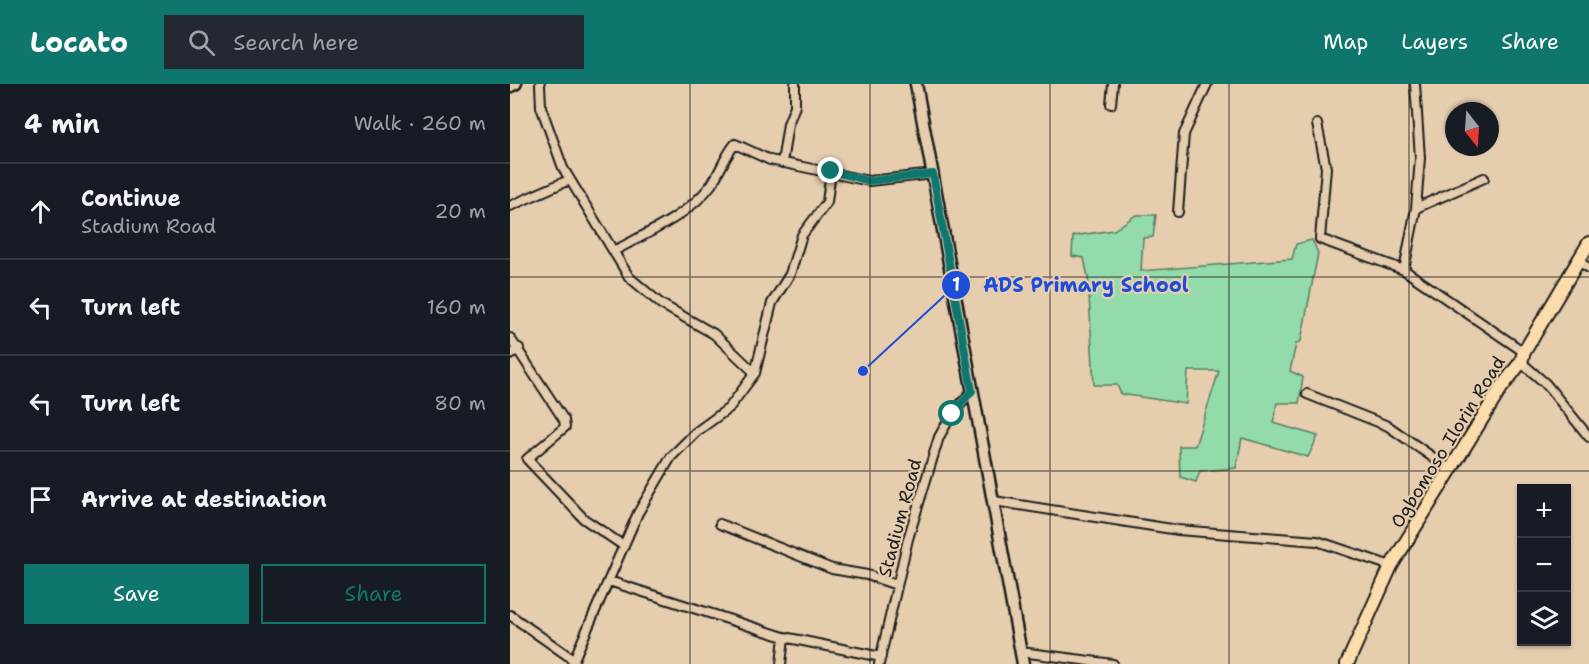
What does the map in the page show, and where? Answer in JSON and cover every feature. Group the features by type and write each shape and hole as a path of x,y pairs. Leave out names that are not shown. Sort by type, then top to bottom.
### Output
{"highway":[{"name":"Ogbomoso Ilorin Road","path":"1347,664 1391,566 1522,357 1584,265 1589,243"}],"main road":[{"path":"916,84 1023,664"}],"street":[{"path":"510,87 516,84"},
{"path":"540,84 543,113 569,180 629,277 661,304 714,334 754,373"},
{"path":"782,163 788,124 795,106 795,84"},
{"path":"1111,104 1113,84"},
{"path":"1178,212 1184,134 1207,84"},
{"path":"1404,270 1416,208 1420,158 1415,84"},
{"path":"1317,123 1326,168 1320,239 1404,270 1522,357 1589,437"},
{"path":"614,251 673,218 699,197 711,185 735,144 770,160 831,171 869,181 933,174"},
{"path":"510,615 573,662 644,502 671,457 696,432 729,408 754,373 772,303 790,274 802,235 827,202 831,171"},
{"path":"1416,208 1484,178"},
{"path":"510,206 569,180"},
{"path":"510,338 519,348 564,420 565,427 527,459 584,519 624,546"},
{"path":"510,355 519,348"},
{"name":"Stadium Road","path":"880,661 908,539 939,437 952,414 972,391"},
{"path":"1307,394 1388,426 1409,438 1450,470"},
{"path":"994,501 1178,530 1317,541 1391,566"},
{"path":"720,524 832,569 867,575 897,585"},
{"path":"609,581 784,637 880,661"},
{"path":"781,664 784,637"},
{"path":"1022,652 1113,664"}],"green space":[{"path":"1136,215 1156,215 1153,237 1143,238 1141,271 1292,259 1296,244 1312,240 1318,253 1301,341 1296,344 1290,371 1303,377 1299,403 1277,403 1273,423 1318,436 1308,457 1242,438 1236,468 1200,471 1196,482 1180,477 1179,446 1195,446 1219,371 1188,371 1186,404 1121,394 1117,385 1094,385 1088,277 1084,258 1072,256 1073,236 1114,230"}],"place":[{"name":"ADS Primary School","path":"863,371"}],"route":[{"path":"831,171 869,181 933,174 972,391 952,414"}]}
